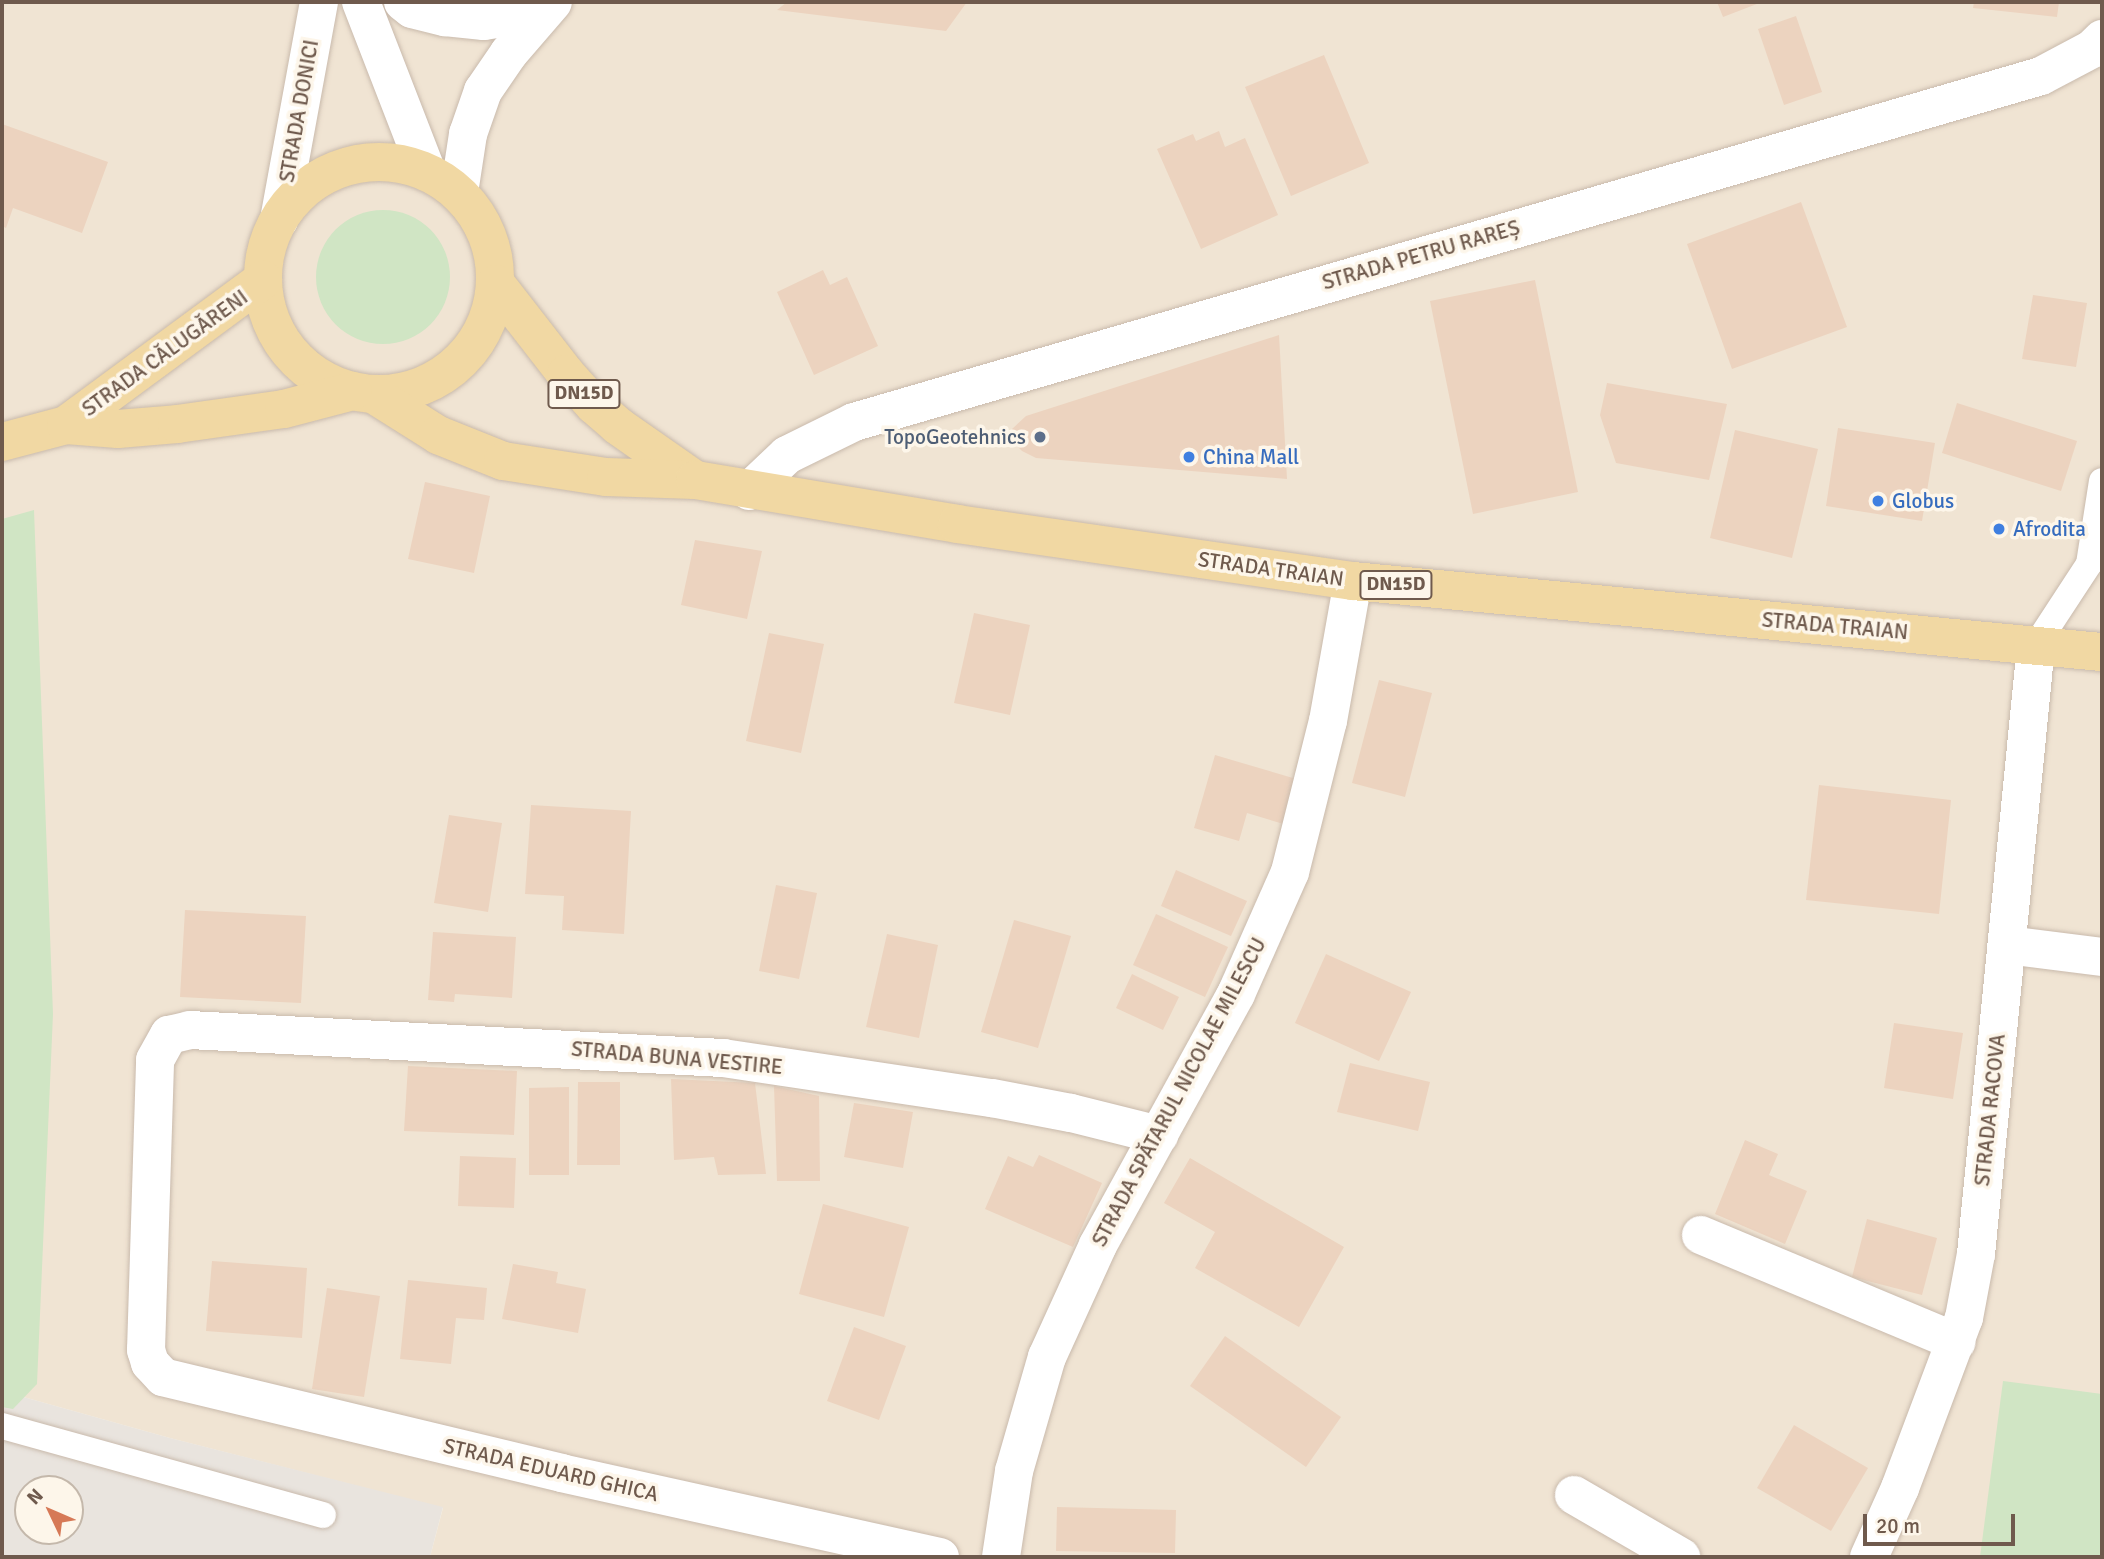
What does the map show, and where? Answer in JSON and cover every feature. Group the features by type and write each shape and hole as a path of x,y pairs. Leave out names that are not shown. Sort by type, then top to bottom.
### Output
{"main road":[{"path":"392,163 427,172 459,193 487,234 495,264 496,284 489,314 477,341 457,364 432,381 404,392 363,393 324,380 299,362 279,338 268,310 263,280 265,257 279,220 294,199 312,183 335,170 359,164 392,163"},
{"name":"STRADA CĂLUGĂRENI","path":"66,425 263,280"},
{"name":"STRADA TRAIAN","path":"496,284 594,405 618,426 695,480"},
{"name":"STRADA TRAIAN","path":"363,393 438,435 503,461 606,477 695,480 749,491 1353,581 2102,652"},
{"name":"STRADA CĂLUGĂRENI","path":"2,442 66,425 118,429 177,425 284,409 363,393"}],"street":[{"name":"STRADA DONICI","path":"279,220 319,2"},
{"path":"361,2 427,172"},
{"path":"403,2 412,9 445,17 484,21 548,7"},
{"path":"459,193 468,134 483,91 548,7"},
{"name":"STRADA PETRU RAREȘ","path":"749,491 787,455 854,422 2041,76 2092,49 2102,38"},
{"name":"STRADA SPĂTARUL NICOLAE MILESCU","path":"1001,1557 1014,1471 1047,1357 1098,1245 1236,994 1290,872 1328,721 1353,581"},
{"name":"STRADA RACOVA","path":"1869,1557 1957,1342 1976,1254 2036,645"},
{"path":"2007,945 2102,957"},
{"name":"STRADA BUNA VESTIRE","path":"163,1377 150,1363 146,1350 155,1060 169,1035 190,1030 723,1058 992,1098 1070,1112 1159,1135"},
{"path":"1701,1235 1957,1342"},
{"name":"STRADA EDUARD GHICA","path":"163,1377 562,1474 940,1557"},
{"path":"1574,1495 1681,1557"}],"lane":[{"path":"2036,645 2089,564 2102,481"},
{"path":"2,1426 323,1515"}],"shaded area":[{"path":"2,2 2102,2 2102,1557 430,1557 443,1508 170,1438 2,1391"},
{"path":"2,1391 170,1438 443,1507 430,1557 2,1557"}],"green space":[{"path":"383,210 409,215 430,230 445,251 450,277 445,303 430,324 409,339 383,344 357,339 336,324 321,303 316,277 321,251 336,230 357,215"},
{"path":"34,510 53,1014 37,1384 13,1409 2,1407 2,519"},
{"path":"2003,1381 2102,1394 2102,1557 1980,1557"}],"building":[{"path":"787,2 967,2 946,31 777,10"},
{"path":"1717,2 1762,2 1723,17"},
{"path":"1974,2 2059,2 2057,17 1973,8"},
{"path":"1796,16 1822,92 1784,105 1758,29"},
{"path":"1324,55 1369,163 1291,196 1245,87"},
{"path":"2,124 108,162 82,233 13,208 6,228 2,226"},
{"path":"1219,131 1225,147 1245,138 1278,215 1201,249 1157,149 1193,134 1196,141"},
{"path":"1801,202 1847,327 1732,369 1687,244"},
{"path":"823,270 830,285 847,277 878,346 814,375 777,292"},
{"path":"1535,280 1578,492 1473,514 1430,301"},
{"path":"2033,295 2087,303 2076,367 2022,359"},
{"path":"1279,335 1287,479 1036,458 1022,451 1012,441 1012,429 1026,416"},
{"path":"1607,383 1727,404 1709,480 1616,463 1600,415"},
{"path":"1957,403 2077,441 2061,491 1942,453"},
{"path":"1838,428 1935,443 1922,521 1826,506"},
{"path":"1735,430 1818,449 1792,558 1710,538"},
{"path":"425,482 490,496 474,573 408,559"},
{"path":"695,540 762,551 747,619 681,605"},
{"path":"974,613 1030,625 1010,715 954,703"},
{"path":"769,633 824,644 801,753 746,741"},
{"path":"1379,680 1432,693 1405,797 1352,783"},
{"path":"1215,755 1303,781 1290,826 1247,813 1239,841 1194,828"},
{"path":"1819,785 1951,800 1939,914 1806,900"},
{"path":"531,805 631,811 624,934 562,930 564,896 525,894"},
{"path":"449,815 502,823 488,912 434,903"},
{"path":"1176,870 1247,901 1231,936 1161,906"},
{"path":"776,885 817,893 799,979 759,971"},
{"path":"185,910 306,916 301,1003 180,997"},
{"path":"1156,914 1228,947 1205,997 1133,965"},
{"path":"1014,920 1071,936 1038,1048 981,1032"},
{"path":"433,932 516,937 512,998 455,994 454,1002 428,1000"},
{"path":"887,934 938,945 919,1038 866,1027"},
{"path":"1326,954 1411,992 1379,1061 1295,1023"},
{"path":"1132,974 1179,997 1163,1030 1116,1008"},
{"path":"1894,1023 1963,1033 1953,1099 1884,1088"},
{"path":"1350,1063 1430,1082 1418,1131 1337,1112"},
{"path":"408,1066 517,1071 514,1135 404,1131"},
{"path":"671,1079 755,1083 766,1174 718,1175 714,1157 674,1160"},
{"path":"578,1082 620,1082 620,1165 577,1165"},
{"path":"774,1086 819,1096 820,1181 777,1181"},
{"path":"569,1087 569,1175 529,1175 529,1088"},
{"path":"854,1103 913,1112 903,1168 844,1157"},
{"path":"1745,1140 1778,1154 1769,1175 1807,1191 1785,1244 1715,1214"},
{"path":"1039,1155 1102,1183 1073,1247 985,1209 1008,1156 1033,1167"},
{"path":"460,1156 516,1158 514,1208 458,1206"},
{"path":"1190,1158 1344,1247 1299,1327 1195,1268 1215,1232 1164,1203"},
{"path":"823,1204 909,1227 884,1317 799,1294"},
{"path":"1867,1219 1937,1238 1922,1295 1852,1277"},
{"path":"212,1261 307,1268 302,1338 206,1331"},
{"path":"513,1264 558,1272 556,1283 586,1289 578,1333 502,1319"},
{"path":"408,1280 487,1288 484,1320 456,1318 451,1364 400,1359"},
{"path":"327,1288 380,1296 364,1397 312,1389"},
{"path":"854,1327 906,1346 879,1420 827,1401"},
{"path":"1225,1336 1341,1417 1306,1467 1190,1386"},
{"path":"1794,1425 1868,1468 1831,1531 1757,1488"},
{"path":"1057,1507 1176,1510 1175,1553 1056,1551"}],"place":[{"name":"TopoGeotehnics","path":"1040,437"},
{"name":"China Mall","path":"1189,457"},
{"name":"Globus","path":"1878,501"},
{"name":"Afrodita","path":"1999,529"}]}
